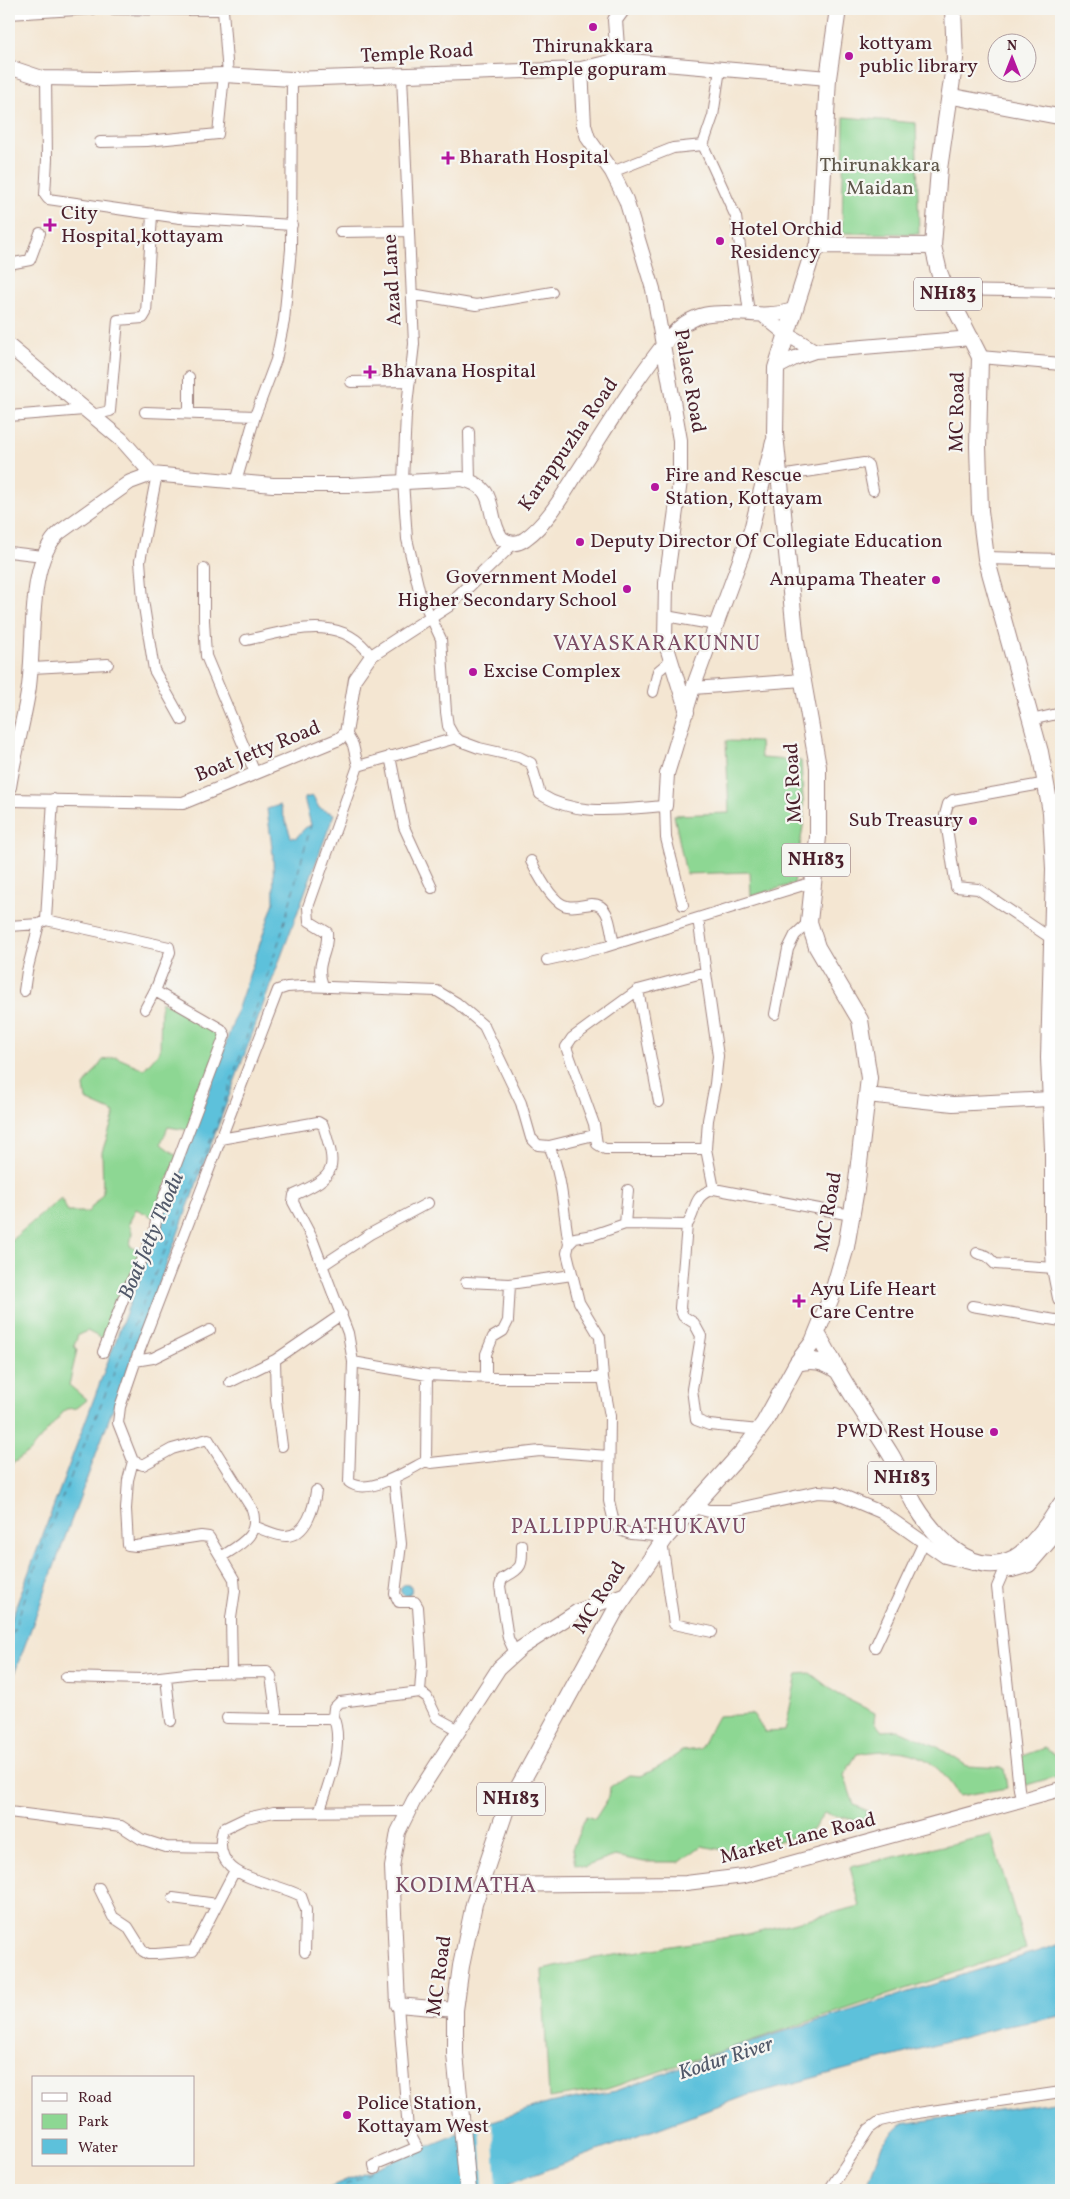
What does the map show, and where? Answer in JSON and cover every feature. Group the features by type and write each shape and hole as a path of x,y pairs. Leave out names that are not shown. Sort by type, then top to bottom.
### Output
{"highway":[{"name":"NH183","path":"785,333 811,258 819,245 828,78 838,9"},
{"name":"MC Road","path":"953,9 956,59 936,196 933,246 939,272 946,290 980,357 978,446 980,511 986,558 1031,720 1047,783 1051,812 1054,870 1052,939 1055,1012 1050,1100 1057,1170 1055,1268 1061,1298"},
{"path":"819,245 933,246"},
{"name":"MC Road","path":"468,2190 455,2054 456,2010 465,1943 479,1885 505,1812 515,1790 626,1594 664,1539 759,1430 797,1363 818,1334 842,1262 851,1215 869,1078 867,1053 860,1020 817,947 809,922 818,837 818,767 793,616 776,434 776,368 785,333"},
{"path":"818,1334 838,1371"},
{"path":"797,1363 812,1360 827,1364 838,1371"},
{"name":"NH183","path":"838,1371 892,1457 914,1502 931,1528 954,1550 970,1560 986,1564 1010,1566"},
{"path":"1010,1566 1048,1526 1061,1504"}],"main road":[{"path":"615,16 618,60"},
{"name":"Temple Road","path":"9,67 26,74 46,78 226,75 292,79 581,68 618,60 828,78"},
{"name":"Palace Road","path":"581,68 584,125 588,138 612,172 626,200 652,289 680,440 680,481 666,583 665,641 687,712"},
{"path":"950,96 1061,117"},
{"name":"Karappuzha Road","path":"470,481 486,491 497,533 501,538 512,544 529,536 557,503 662,347 692,318 736,311 764,316 793,310"},
{"name":"Karappuzha Road","path":"764,316 785,333 815,351"},
{"path":"776,368 794,358 815,351 972,338"},
{"path":"9,346 122,440 154,474"},
{"path":"665,806 667,774 693,688 752,530 776,434"},
{"path":"9,787 10,766 27,701 32,668 34,605 43,556 53,538 79,517 130,482 154,474 236,482 319,485 456,478 470,481"},
{"path":"867,1094 953,1104 1050,1100"},
{"path":"1010,1566 1029,1565 1061,1528"},
{"path":"456,2010 398,2005 392,1867 398,1832 408,1811 499,1668 515,1653 578,1611 626,1594"},
{"name":"Market Lane Road","path":"479,1885 686,1883 744,1876 1061,1789"}],"street":[{"path":"9,14 20,11 93,9"},
{"path":"100,142 147,141 218,134 226,75 223,10 104,9"},
{"path":"720,68 713,116 702,145 736,217 749,313"},
{"name":"Azad Lane","path":"402,76 407,231 414,344 404,481 407,539 420,594 441,639 448,726 456,738"},
{"path":"46,78 47,158 45,195 48,199 152,215 225,223 292,225"},
{"path":"236,482 254,416 276,360 284,321 292,225 292,79"},
{"path":"612,172 673,148 702,145"},
{"path":"9,416 110,411 118,320 143,318 146,313 152,215"},
{"path":"340,232 407,231"},
{"path":"9,264 30,260 40,233"},
{"path":"946,290 1061,292"},
{"path":"412,294 476,306 552,292"},
{"path":"980,357 1061,364"},
{"path":"188,412 189,377"},
{"path":"351,382 410,381"},
{"path":"145,412 188,412 254,416"},
{"path":"469,432 470,481"},
{"path":"780,476 864,463 868,465 873,490"},
{"path":"154,474 140,561 143,600 154,670 182,720"},
{"name":"Boat Jetty Road","path":"9,800 53,799 183,803 339,739 346,732 355,679 371,656 448,606 512,544"},
{"path":"9,552 43,556"},
{"path":"986,558 1061,560"},
{"path":"204,568 206,656 255,773"},
{"path":"666,616 716,626"},
{"path":"246,640 313,627 328,628 362,643 371,656"},
{"path":"653,692 658,671 670,660"},
{"path":"32,668 108,664"},
{"path":"693,688 803,680"},
{"path":"1031,720 1061,713"},
{"path":"323,986 319,975 319,964 328,941 327,932 309,921 308,906 358,766 353,745 346,732"},
{"path":"358,766 456,738 479,748 519,757 531,763 540,794 550,800 572,807 601,810 665,806 666,838 683,905"},
{"path":"390,756 404,827 432,888"},
{"path":"1047,783 953,800 948,804 945,815 956,887 978,888 1052,939"},
{"path":"24,991 25,980 42,922 53,799"},
{"path":"531,861 539,879 560,903 567,906 593,904 604,908 608,914 614,944"},
{"path":"547,960 614,944 813,882"},
{"path":"698,918 718,1056 708,1120 706,1149 714,1189"},
{"path":"9,926 42,922 169,947 170,952 155,990 145,1009"},
{"path":"775,1014 788,949 795,935 809,922"},
{"path":"706,972 638,990 572,1038 566,1047 594,1124 594,1135 597,1144 605,1149 706,1149"},
{"path":"232,1674 231,1618 236,1591 234,1579 210,1537 201,1536 136,1546 128,1545 126,1510 128,1480 133,1461 118,1423 120,1406 135,1361 278,990 288,987 323,986 437,991 457,1003 484,1026 521,1103 531,1138 538,1144 549,1146 594,1135"},
{"path":"103,1352 124,1297 154,1233 157,1215 225,1035 221,1029 155,990"},
{"path":"638,990 659,1102"},
{"path":"220,1140 301,1124 318,1122 323,1125 333,1164 331,1170 328,1176 294,1195 292,1202 312,1236 348,1333 353,1362 349,1482 358,1487 375,1485 394,1478 426,1461 431,1463 540,1452 609,1456"},
{"path":"549,1146 562,1185 570,1244"},
{"path":"759,1430 709,1425 696,1420 692,1389 701,1336 694,1323 683,1316 680,1308 687,1225 697,1199 704,1192 714,1189 851,1215"},
{"path":"625,1224 628,1190"},
{"path":"323,1265 370,1234 428,1203"},
{"path":"687,1225 625,1224 575,1238 570,1244 567,1253 579,1302 600,1337 602,1378 610,1416 609,1501 614,1522 620,1530 631,1534 664,1539 674,1624 712,1632"},
{"path":"977,1253 987,1256 995,1264 1055,1268"},
{"path":"466,1282 510,1284 572,1275"},
{"path":"486,1378 486,1354 493,1337 503,1331 508,1321 510,1284"},
{"path":"972,1306 1061,1321"},
{"path":"230,1382 275,1360 342,1314"},
{"path":"135,1361 153,1358 210,1330"},
{"path":"275,1360 276,1400 282,1446"},
{"path":"353,1362 427,1374 486,1378 602,1378"},
{"path":"426,1461 427,1374"},
{"path":"133,1461 143,1465 172,1449 208,1439 252,1509 256,1527"},
{"path":"394,1478 401,1544 395,1594 399,1602 415,1602 418,1607 422,1664 420,1692"},
{"path":"256,1527 286,1536 296,1532 309,1519 316,1491"},
{"path":"693,1507 709,1511 729,1511 826,1491 836,1493 881,1512 923,1544 945,1557 966,1564 986,1564"},
{"path":"222,1557 246,1538 256,1527"},
{"path":"875,1647 923,1544"},
{"path":"515,1653 508,1638 500,1586 502,1579 519,1570 522,1565 522,1545"},
{"path":"1010,1566 1003,1573 997,1586 1019,1789 1022,1801"},
{"path":"66,1677 166,1678 194,1673 270,1673 276,1718"},
{"path":"166,1678 171,1721"},
{"path":"319,1812 330,1784 337,1736 333,1717 334,1708 340,1702 420,1692 427,1697 437,1718 459,1730"},
{"path":"226,1718 319,1719 333,1717"},
{"path":"305,1952 306,1910 301,1896 247,1878 235,1870 221,1848 223,1829 231,1824 274,1812 408,1811"},
{"path":"9,1812 121,1826 141,1839 166,1847 221,1848"},
{"path":"99,1888 113,1917 128,1927 143,1951 148,1954 193,1951 198,1945 216,1904 235,1870"},
{"path":"173,1898 216,1904"},
{"path":"375,2169 374,2165 417,2147 408,2130 398,2005"},
{"path":"829,2190 869,2129 880,2121 911,2114 1061,2092"}],"green space":[{"name":"Thirunakkara Maidan","path":"844,117 916,123 919,234 842,233"},
{"path":"726,741 760,742 761,758 801,761 804,820 794,884 751,896 750,872 686,874 674,815 729,813"},
{"path":"161,1001 222,1035 188,1130 168,1127 161,1144 177,1156 153,1217 136,1209 129,1223 132,1232 130,1246 141,1252 105,1340 87,1331 78,1335 74,1346 77,1350 69,1385 87,1400 77,1408 66,1409 29,1452 9,1466 9,1242 61,1198 68,1212 88,1212 103,1193 102,1152 115,1113 86,1100 84,1086 103,1060 116,1057 144,1069 160,1051"},
{"path":"810,1673 837,1694 875,1713 874,1722 882,1731 899,1730 936,1746 967,1766 1004,1768 1007,1788 959,1796 938,1769 916,1755 890,1751 857,1754 844,1775 854,1805 868,1811 863,1822 824,1813 813,1830 776,1842 729,1851 701,1846 680,1862 644,1862 615,1856 584,1867 575,1864 572,1849 586,1816 595,1819 609,1797 610,1787 629,1775 641,1776 659,1767 682,1751 700,1749 718,1716 753,1714 765,1732 785,1731 797,1674"},
{"path":"1044,1748 1056,1756 1061,1752 1061,1775 1023,1786 1019,1757"},
{"path":"991,1835 1026,1949 607,2089 549,2098 542,1970 596,1958 748,1934 860,1906 850,1867"}],"water":[{"path":"313,796 319,808 334,814 9,1688 9,1625 213,1081 274,902 273,855 267,809 280,805 291,837 296,838 305,828 311,825 304,798"},
{"path":"406,1584 412,1590 406,1596 400,1590"},
{"name":"Kodur River","path":"1061,1944 1061,2016 1002,2027 746,2096 492,2190 322,2190 480,2125 549,2103 616,2091 732,2048"},
{"path":"1061,2101 1061,2190 865,2190 883,2143 902,2124"}],"pier":[{"path":"493,2123 497,2188 483,2189 480,2124"}],"ferry route":[{"path":"9,1644 46,1537 216,1127 281,935 311,825"},
{"path":"336,2190 372,2171"}],"place":[{"name":"Thirunakkara Temple gopuram","path":"593,27"},
{"name":"kottyam public library","path":"849,56"},
{"name":"Bharath Hospital","path":"448,158"},
{"name":"City Hospital,kottayam","path":"50,225"},
{"name":"Hotel Orchid Residency","path":"720,241"},
{"name":"Bhavana Hospital","path":"370,372"},
{"name":"Fire and Rescue Station, Kottayam","path":"655,487"},
{"name":"Deputy Director Of Collegiate Education","path":"580,542"},
{"name":"Anupama Theater","path":"936,580"},
{"name":"Government Model Higher Secondary School","path":"627,589"},
{"name":"Excise Complex","path":"473,672"},
{"name":"Sub Treasury","path":"973,821"},
{"name":"Ayu Life Heart Care Centre","path":"799,1301"},
{"name":"PWD Rest House","path":"994,1432"},
{"name":"Police Station, Kottayam West","path":"347,2115"}],"district":[{"name":"VAYASKARAKUNNU","path":"657,644"},
{"name":"PALLIPPURATHUKAVU","path":"629,1527"},
{"name":"KODIMATHA","path":"466,1886"}],"water label":[{"name":"Boat Jetty Thodu","path":"152,1236"}]}
